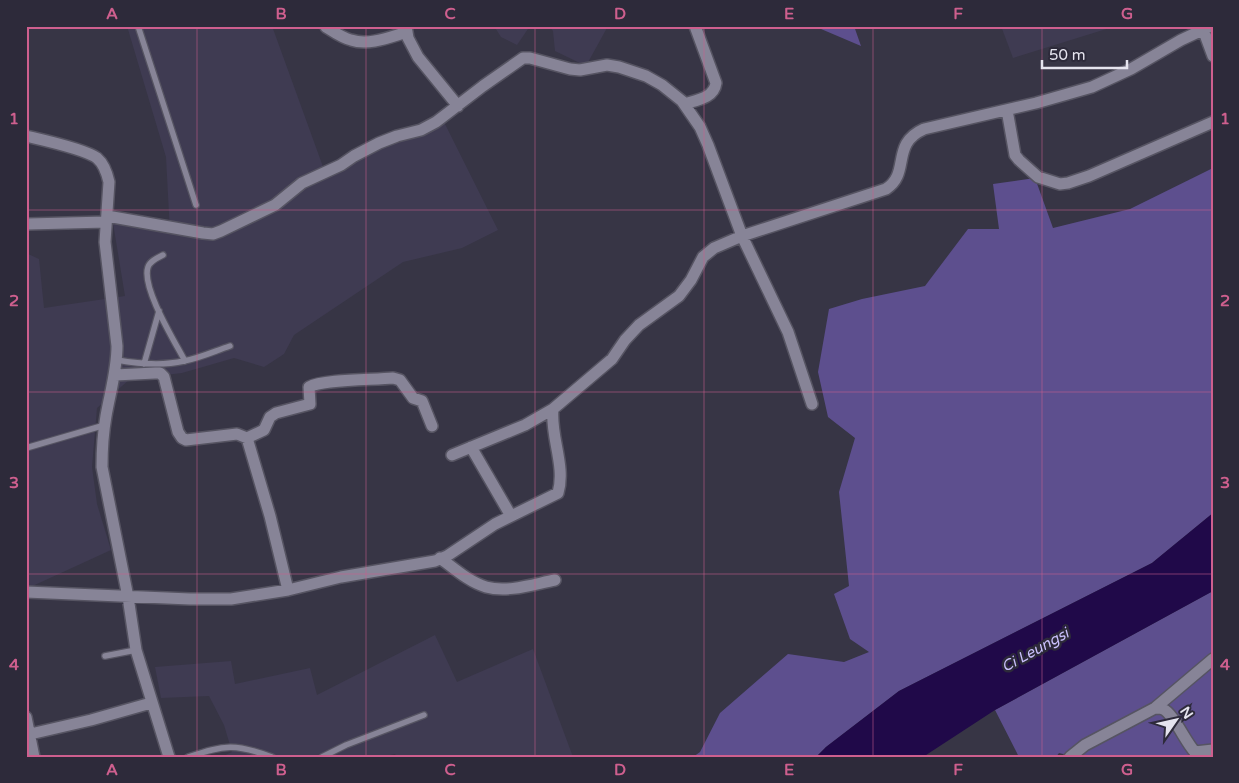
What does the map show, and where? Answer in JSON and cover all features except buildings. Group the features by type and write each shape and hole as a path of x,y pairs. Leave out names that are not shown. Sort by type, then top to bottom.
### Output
{"street":[{"path":"684,104 710,95 715,89 716,82 695,26"},
{"path":"326,27 358,42 375,40 406,29 408,38 418,57 458,106"},
{"path":"452,455 525,425 553,409 612,359 625,340 639,325 679,296 687,286 703,257 714,248 742,236 886,189 895,182 906,142 916,132 1092,87 1207,28 1213,56"},
{"path":"28,224 106,219 212,234 229,228 274,205 302,183 342,165 354,156 379,143 421,130 436,122 519,60 526,58 580,70 607,65 619,67 646,76 662,85 684,104 700,127 742,236 788,332 812,404"},
{"path":"1007,110 1015,155 1038,177 1060,184 1089,176 1213,122"},
{"path":"26,136 87,153 97,158 103,164 109,182 105,249 117,346 117,360 105,425 102,467 128,597 136,650 169,757"},
{"path":"115,375 160,373 164,377 178,432 186,440 237,434 248,438 264,430 270,417 276,413 310,404 309,387 313,384 393,378 400,380 413,398 422,401 432,426"},
{"path":"26,592 230,599 288,590 341,577 435,561 495,524 558,493 560,476 553,409"},
{"path":"248,438 288,590"},
{"path":"471,447 511,516"},
{"path":"440,558 470,579 486,587 500,589 555,580"},
{"path":"1070,757 1084,745 1155,708 1213,659"},
{"path":"29,735 91,720 151,702"},
{"path":"1155,708 1164,710 1171,716 1195,752 1213,750"},
{"path":"26,717 34,757"}],"lane":[{"path":"138,26 196,204"},
{"path":"163,255 150,263 147,273 151,292 159,311 185,361"},
{"path":"144,364 159,311"},
{"path":"117,360 144,364 185,361 230,346"},
{"path":"26,448 105,425"},
{"path":"105,656 136,650"},
{"path":"322,757 346,745 424,715"},
{"path":"188,757 221,747 236,746 272,757"}],"shaded area":[{"path":"127,26 272,26 326,175 442,118 498,230 462,248 403,262 294,335 284,354 264,367 234,358 182,373 130,379 97,408 92,467 97,504 111,550 26,589 26,253 39,259 44,308 125,296 113,223 143,223 170,233 166,157"},
{"path":"494,26 530,26 517,45 501,37"},
{"path":"549,26 608,26 586,66 555,51 553,31"},
{"path":"814,26 854,26 861,46"},
{"path":"1001,26 1116,26 1013,58"},
{"path":"1213,168 1213,513 1152,563 899,691 826,747 816,757 693,757 700,752 720,713 788,654 844,662 869,652 850,639 834,594 849,586 839,492 855,438 828,417 818,372 829,309 862,299 925,286 968,229 999,229 993,184 1035,178 1053,228 1130,209"},
{"path":"1213,591 1213,757 1075,757 1059,753 1056,757 1019,757 995,710"},
{"path":"435,635 457,682 533,649 573,757 397,757 395,754 380,757 221,757 232,752 224,725 209,696 161,698 155,667 231,661 235,684 310,668 317,695"}],"water":[{"name":"Ci Leungsi","path":"1213,513 1213,591 995,710 923,757 816,757 826,747 899,691 1152,563"}]}
